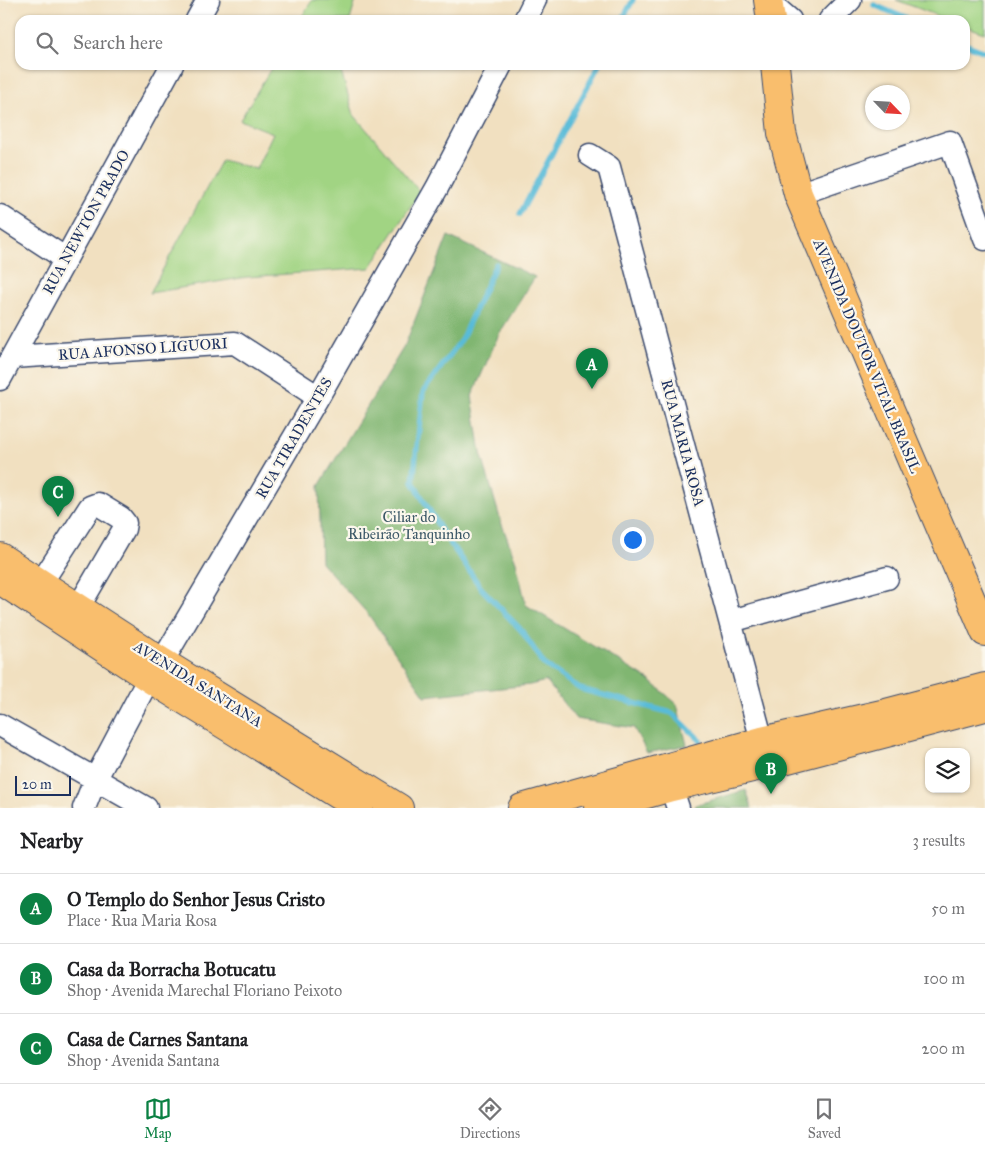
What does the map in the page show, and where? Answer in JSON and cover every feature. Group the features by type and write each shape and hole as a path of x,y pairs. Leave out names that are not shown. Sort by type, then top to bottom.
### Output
{"main road":[{"name":"AVENIDA DOUTOR VITAL BRASIL","path":"774,70 782,133 798,194 985,632"},
{"name":"AVENIDA SANTANA","path":"0,557 23,583 156,670 359,808"},
{"name":"AVENIDA SANTANA","path":"23,583 78,608 156,670 399,808"},
{"path":"522,808 762,741 882,714 985,687"},
{"path":"598,808 675,797 859,741 985,707"}],"street":[{"path":"200,15 208,0"},
{"path":"528,15 535,0"},
{"path":"835,15 850,0"},
{"path":"760,7 778,15"},
{"name":"RUA NEWTON PRADO","path":"0,379 169,70"},
{"name":"RUA TIRADENTES","path":"84,808 95,780 156,670 318,397 437,188 498,70"},
{"path":"798,194 950,142 985,239"},
{"name":"RUA MARIA ROSA","path":"590,155 609,167 762,741"},
{"path":"0,216 66,259"},
{"name":"RUA AFONSO LIGUORI","path":"12,358 235,343 318,397"},
{"path":"23,583 90,507 98,504 122,518 125,523 124,529 78,608"},
{"path":"731,621 887,578"},
{"path":"0,725 146,808"}],"green space":[{"path":"312,0 356,0 352,15 303,15"},
{"path":"896,0 985,0 985,33 970,28 970,15 936,15"},
{"path":"270,70 340,70 354,115 420,192 370,268 247,277 150,293 222,160 256,169 273,133 240,120"},
{"name":"Ciliar do Ribeirão Tanquinho","path":"448,236 535,277 499,334 472,396 481,453 501,522 516,562 526,605 649,680 677,704 687,745 647,753 634,728 576,719 546,681 530,685 425,696 368,614 321,562 319,486 405,345"},
{"path":"746,790 752,808 696,808 695,805"}],"waterway":[{"path":"625,15 633,0"},
{"path":"874,5 898,15"},
{"path":"970,46 985,52"},
{"path":"520,214 596,70"},
{"path":"496,264 461,340 423,392 413,482 441,530 481,588 521,630 544,664 580,689 672,713 700,740"}],"place":[{"name":"O Templo do Senhor Jesus Cristo","path":"592,389"},
{"name":"Casa de Carnes Santana","path":"58,517"},
{"name":"Casa da Borracha Botucatu","path":"771,794"}]}
